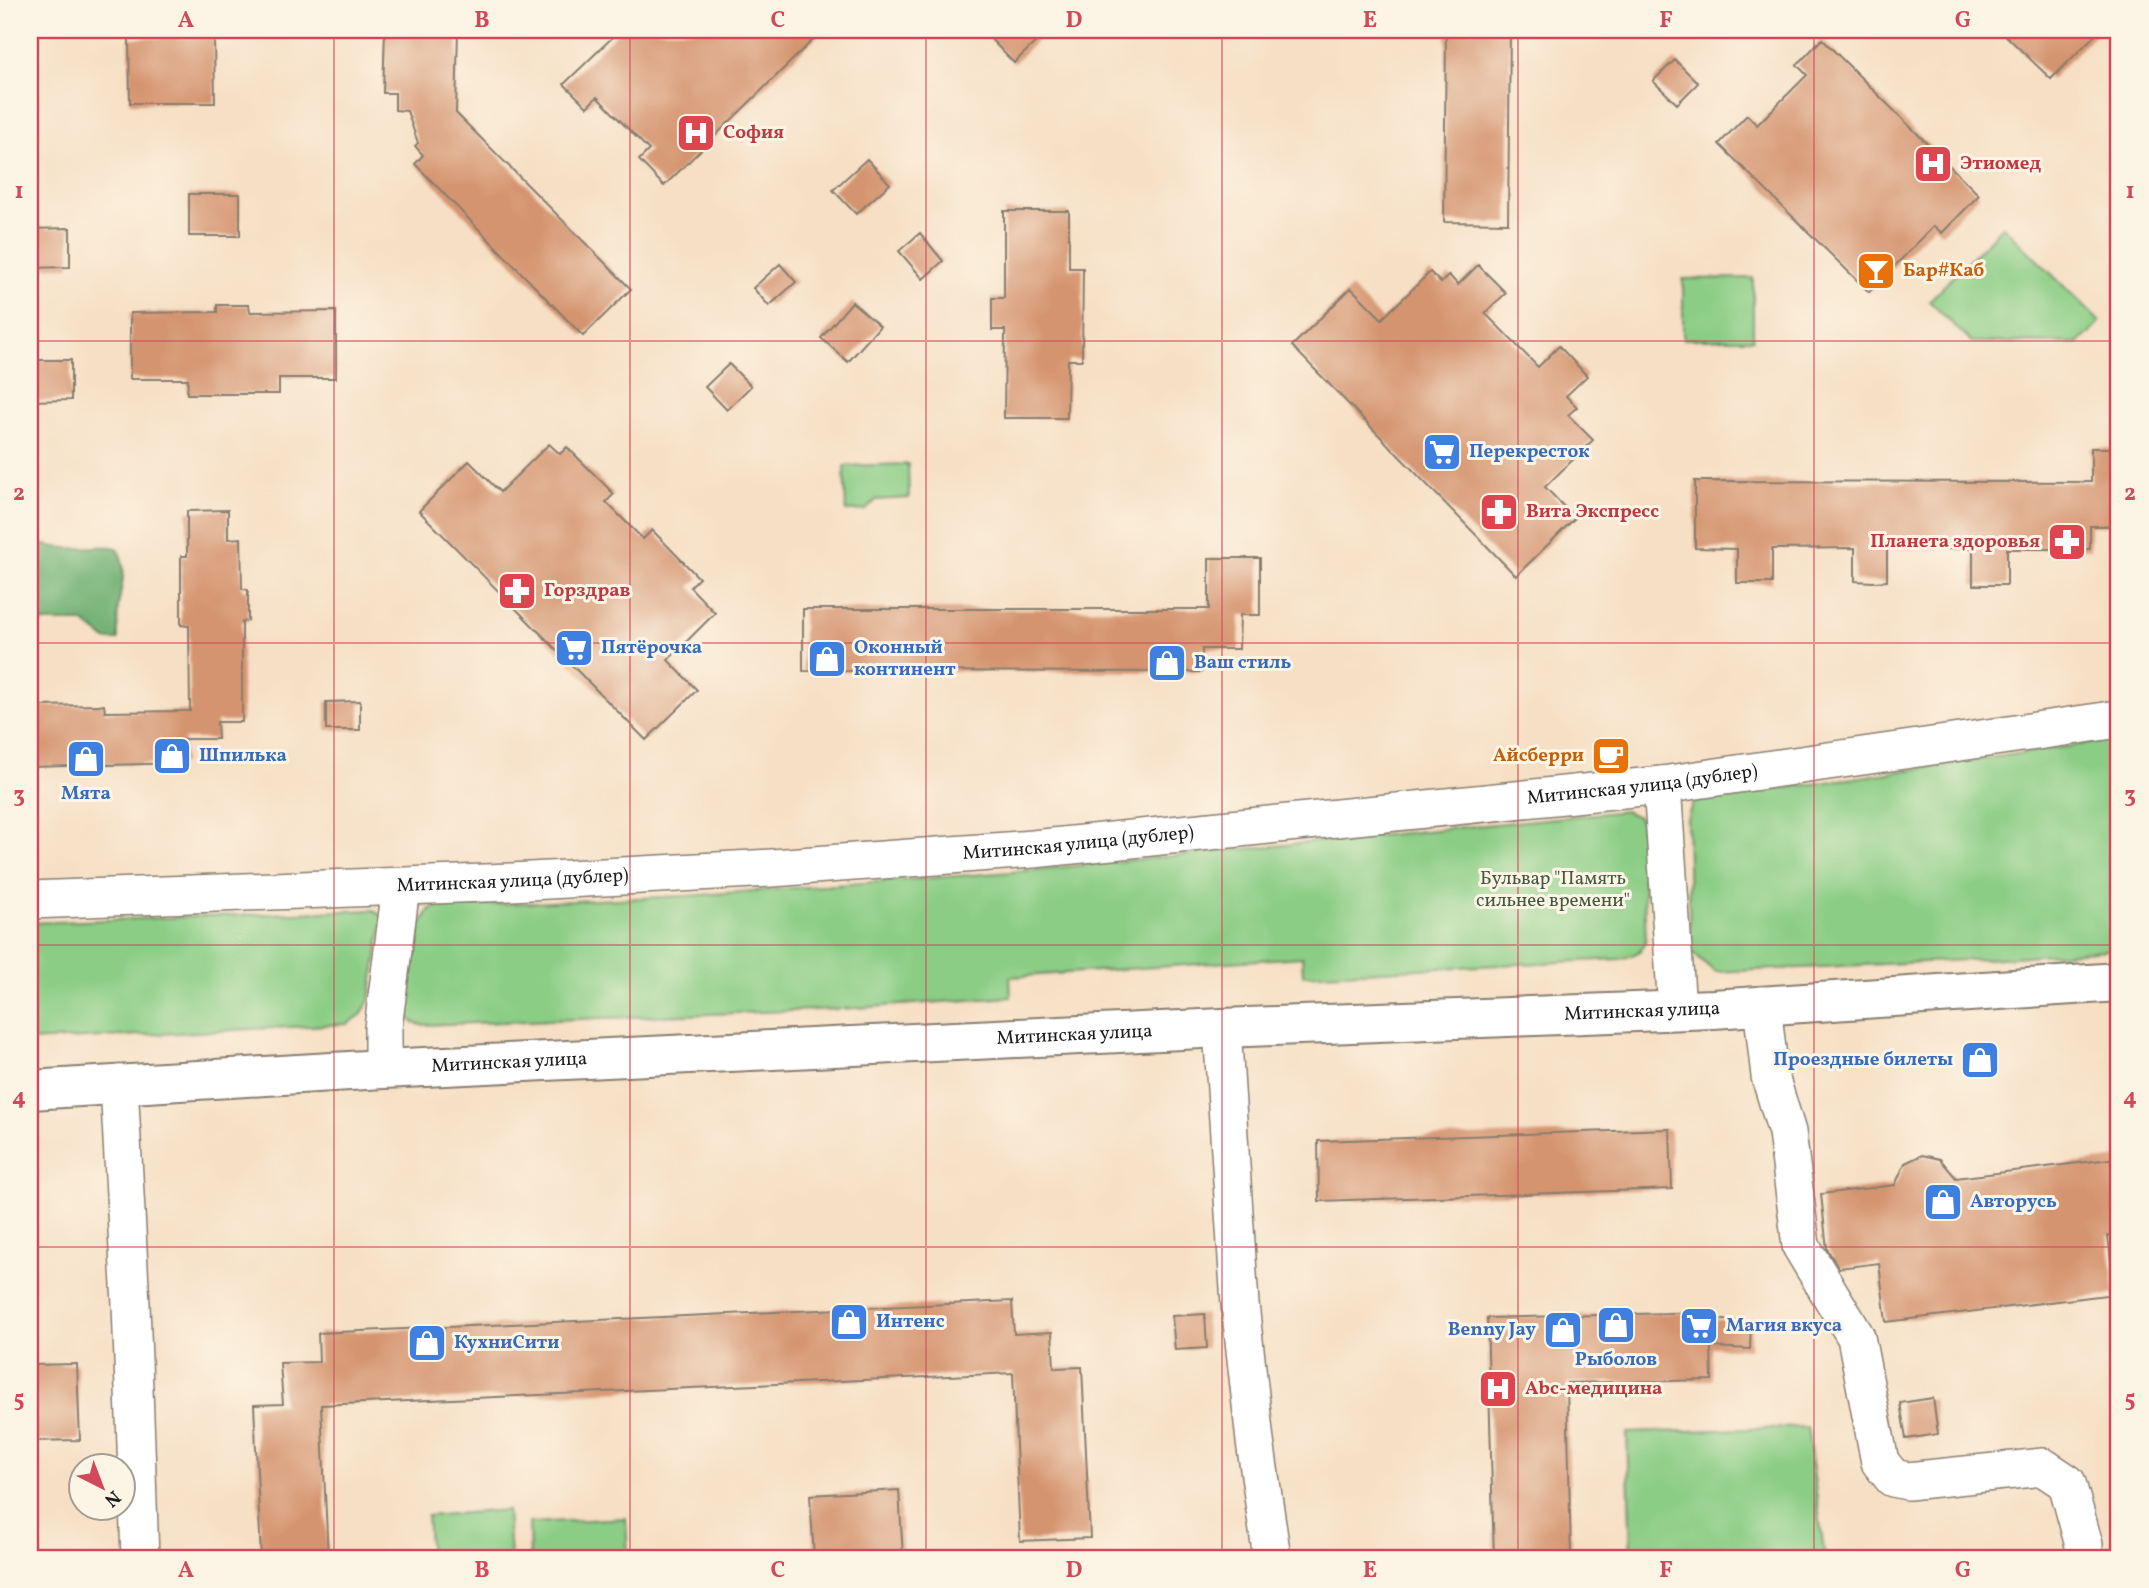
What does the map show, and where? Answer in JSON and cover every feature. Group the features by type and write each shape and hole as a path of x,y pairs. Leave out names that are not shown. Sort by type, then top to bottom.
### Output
{"main road":[{"name":"Митинская улица","path":"30,1090 383,1069 1222,1028 1677,1010 2119,982"}],"street":[{"name":"Митинская улица (дублер)","path":"30,900 401,887 759,868 1032,849 1662,785 2119,719"},
{"path":"1662,785 1677,1010"},
{"path":"383,1069 383,1028 401,887"},
{"path":"1762,1005 1770,1076 1787,1132 1801,1246 1856,1337 1880,1462 1893,1478 1908,1482 2043,1467 2067,1483 2084,1545"},
{"path":"1222,1028 1240,1304 1255,1441 1272,1558"},
{"path":"119,1083 131,1304 139,1558"}],"green space":[{"path":"2003,226 2100,322 2079,343 1971,342 1929,301"},
{"path":"1753,278 1753,339 1683,339 1683,279"},
{"path":"908,464 909,498 876,500 866,510 846,511 844,466"},
{"path":"30,540 62,548 117,548 123,563 118,607 118,640 106,640 83,622 30,622"},
{"path":"2119,739 2119,949 1988,959 1715,972 1690,951 1687,819 1692,805 1698,801"},
{"name":"Бульвар \"Память сильнее времени\"","path":"1625,811 1638,817 1641,824 1646,941 1636,953 1621,959 1303,975 1302,957 1010,977 1011,997 843,1009 421,1025 410,1020 406,1009 420,926 430,909 439,907 686,896 1012,872"},
{"path":"373,910 383,917 370,999 361,1015 347,1024 30,1041 30,923"},
{"path":"1807,1427 1825,1558 1631,1558 1627,1433"},
{"path":"507,1510 510,1558 430,1558 427,1516"},
{"path":"626,1518 628,1558 530,1558 529,1523"}],"building":[{"path":"385,30 458,30 456,113 631,289 583,336 415,164 423,155 415,146 418,143 407,111 395,110 395,93 383,93"},
{"path":"620,30 823,30 664,186 639,160 649,150 597,97 587,107 564,84"},
{"path":"982,30 1048,30 1014,63"},
{"path":"1446,30 1510,30 1508,223 1444,222"},
{"path":"2000,30 2100,30 2051,79"},
{"path":"214,37 215,103 130,103 129,38"},
{"path":"1822,39 1979,195 1942,233 1934,226 1869,292 1719,144 1747,115 1757,125 1807,75 1797,65"},
{"path":"1675,60 1698,83 1677,104 1653,81"},
{"path":"867,159 890,184 856,214 833,190"},
{"path":"189,194 240,194 240,236 189,236"},
{"path":"1004,211 1069,211 1069,268 1083,268 1082,360 1068,360 1067,418 1004,418 1005,330 992,330 992,298 1004,298"},
{"path":"70,228 70,267 30,268 30,229"},
{"path":"920,233 943,261 923,279 899,251"},
{"path":"780,264 796,282 769,306 753,288"},
{"path":"1478,265 1506,293 1485,313 1538,367 1559,346 1587,376 1566,396 1577,407 1568,415 1593,440 1545,487 1575,518 1516,576 1292,346 1351,288 1382,319 1430,272 1441,283 1449,275 1458,285"},
{"path":"852,302 880,326 848,362 821,338"},
{"path":"217,305 249,305 250,312 336,311 336,378 279,378 279,394 187,394 188,379 130,379 130,313 217,312"},
{"path":"30,360 71,360 71,400 30,401"},
{"path":"729,364 751,386 727,410 705,387"},
{"path":"549,444 560,454 567,447 614,494 606,502 643,539 652,530 699,578 690,587 715,613 668,660 697,690 646,740 419,511 469,461 500,492"},
{"path":"2091,448 2119,448 2119,526 2090,526 2090,549 2007,549 2007,585 1973,585 1973,549 1887,549 1887,581 1873,582 1855,581 1855,548 1772,549 1772,583 1737,583 1737,549 1695,548 1695,481 2091,482"},
{"path":"228,510 228,539 241,538 242,589 248,590 248,621 242,622 242,722 217,722 218,739 184,739 184,763 30,767 30,706 104,705 105,712 190,711 189,626 181,625 181,556 187,556 187,511"},
{"path":"1209,558 1260,558 1260,615 1240,615 1239,649 1202,649 1202,672 803,671 803,609 1209,609"},
{"path":"360,701 360,730 326,730 326,702"},
{"path":"1670,1129 1672,1189 1319,1201 1318,1141"},
{"path":"1922,1155 1940,1159 1956,1178 2119,1158 2119,1234 2108,1236 2115,1294 1886,1322 1879,1263 1839,1268 1827,1249 1821,1194 1895,1185 1905,1163"},
{"path":"1012,1301 1014,1334 1052,1332 1054,1368 1082,1367 1090,1538 1020,1541 1013,1373 321,1405 328,1558 261,1558 254,1405 283,1404 280,1363 319,1362 318,1333"},
{"path":"1710,1312 1711,1319 1751,1322 1750,1349 1711,1347 1712,1380 1567,1383 1571,1558 1494,1558 1487,1318"},
{"path":"1205,1314 1207,1348 1175,1350 1172,1316"},
{"path":"77,1364 80,1440 30,1441 30,1365"},
{"path":"1933,1398 1938,1434 1906,1439 1900,1403"},
{"path":"899,1490 903,1558 814,1558 810,1495"}],"place":[{"name":"София","path":"696,133"},
{"name":"Этиомед","path":"1933,164"},
{"name":"Бар#Каб","path":"1876,271"},
{"name":"Перекресток","path":"1442,452"},
{"name":"Вита Экспресс","path":"1499,512"},
{"name":"Планета здоровья","path":"2067,542"},
{"name":"Горздрав","path":"517,591"},
{"name":"Пятёрочка","path":"574,648"},
{"name":"Оконный континент","path":"827,659"},
{"name":"Ваш стиль","path":"1167,663"},
{"name":"Шпилька","path":"172,756"},
{"name":"Айсберри","path":"1611,756"},
{"name":"Мята","path":"86,759"},
{"name":"Проездные билеты","path":"1980,1060"},
{"name":"Авторусь","path":"1943,1202"},
{"name":"Интенс","path":"849,1322"},
{"name":"Рыболов","path":"1616,1325"},
{"name":"Магия вкуса","path":"1699,1326"},
{"name":"Benny Jay","path":"1563,1330"},
{"name":"КухниСити","path":"427,1343"},
{"name":"Abc-медицина","path":"1498,1389"}]}
